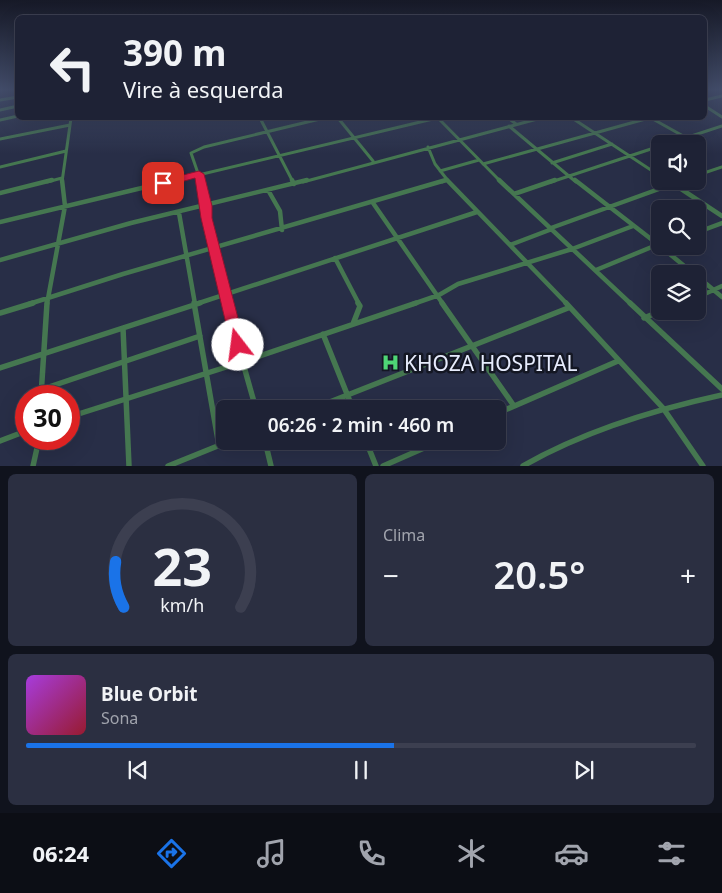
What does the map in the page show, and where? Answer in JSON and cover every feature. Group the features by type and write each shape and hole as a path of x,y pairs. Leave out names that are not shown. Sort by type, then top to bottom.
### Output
{"street":[{"path":"712,111 722,117"},
{"path":"715,113 722,111"},
{"path":"0,120 15,117"},
{"path":"40,385 47,298 65,206 62,178 71,120"},
{"path":"261,120 294,184"},
{"path":"253,400 224,294 199,174 190,155 194,150 315,120"},
{"path":"340,120 374,161"},
{"path":"0,222 428,120"},
{"path":"439,120 644,318 722,389"},
{"path":"511,120 516,124"},
{"path":"0,260 150,218 180,213 270,191 374,161 533,120"},
{"path":"575,120 651,170"},
{"path":"440,170 536,150 594,132 642,120"},
{"path":"654,120 681,135"},
{"path":"0,139 70,125"},
{"path":"508,126 552,163 651,239"},
{"path":"692,135 722,126"},
{"path":"552,163 612,144"},
{"path":"428,147 447,180 528,262 568,308 663,408 703,466"},
{"path":"514,194 651,149"},
{"path":"0,167 66,150"},
{"path":"706,172 722,167"},
{"path":"0,193 62,178"},
{"path":"0,312 447,180"},
{"path":"510,245 652,190"},
{"path":"682,190 722,216"},
{"path":"270,191 280,211 282,230"},
{"path":"374,203 514,406"},
{"path":"0,368 477,212"},
{"path":"180,213 186,258 216,428"},
{"path":"706,229 722,223"},
{"path":"80,414 242,362 439,295 458,284 572,248 633,226"},
{"path":"596,270 651,248"},
{"path":"671,255 683,265"},
{"path":"335,258 360,306 353,324"},
{"path":"706,284 722,296"},
{"path":"706,293 722,286"},
{"path":"334,400 568,308"},
{"path":"644,318 651,315"},
{"path":"123,328 126,362 129,466"},
{"path":"323,334 349,400"},
{"path":"62,385 200,336"},
{"path":"506,410 618,361"},
{"path":"523,466 556,447 663,408 722,395"},
{"path":"0,441 15,435"},
{"path":"168,466 216,447"},
{"path":"33,466 37,450"},
{"path":"268,450 272,466"},
{"path":"370,450 376,466"},
{"path":"383,466 419,450"}],"place":[{"name":"KHOZA HOSPITAL","path":"390,363"}],"route":[{"path":"163,183 199,174 224,294 238,345"}]}
